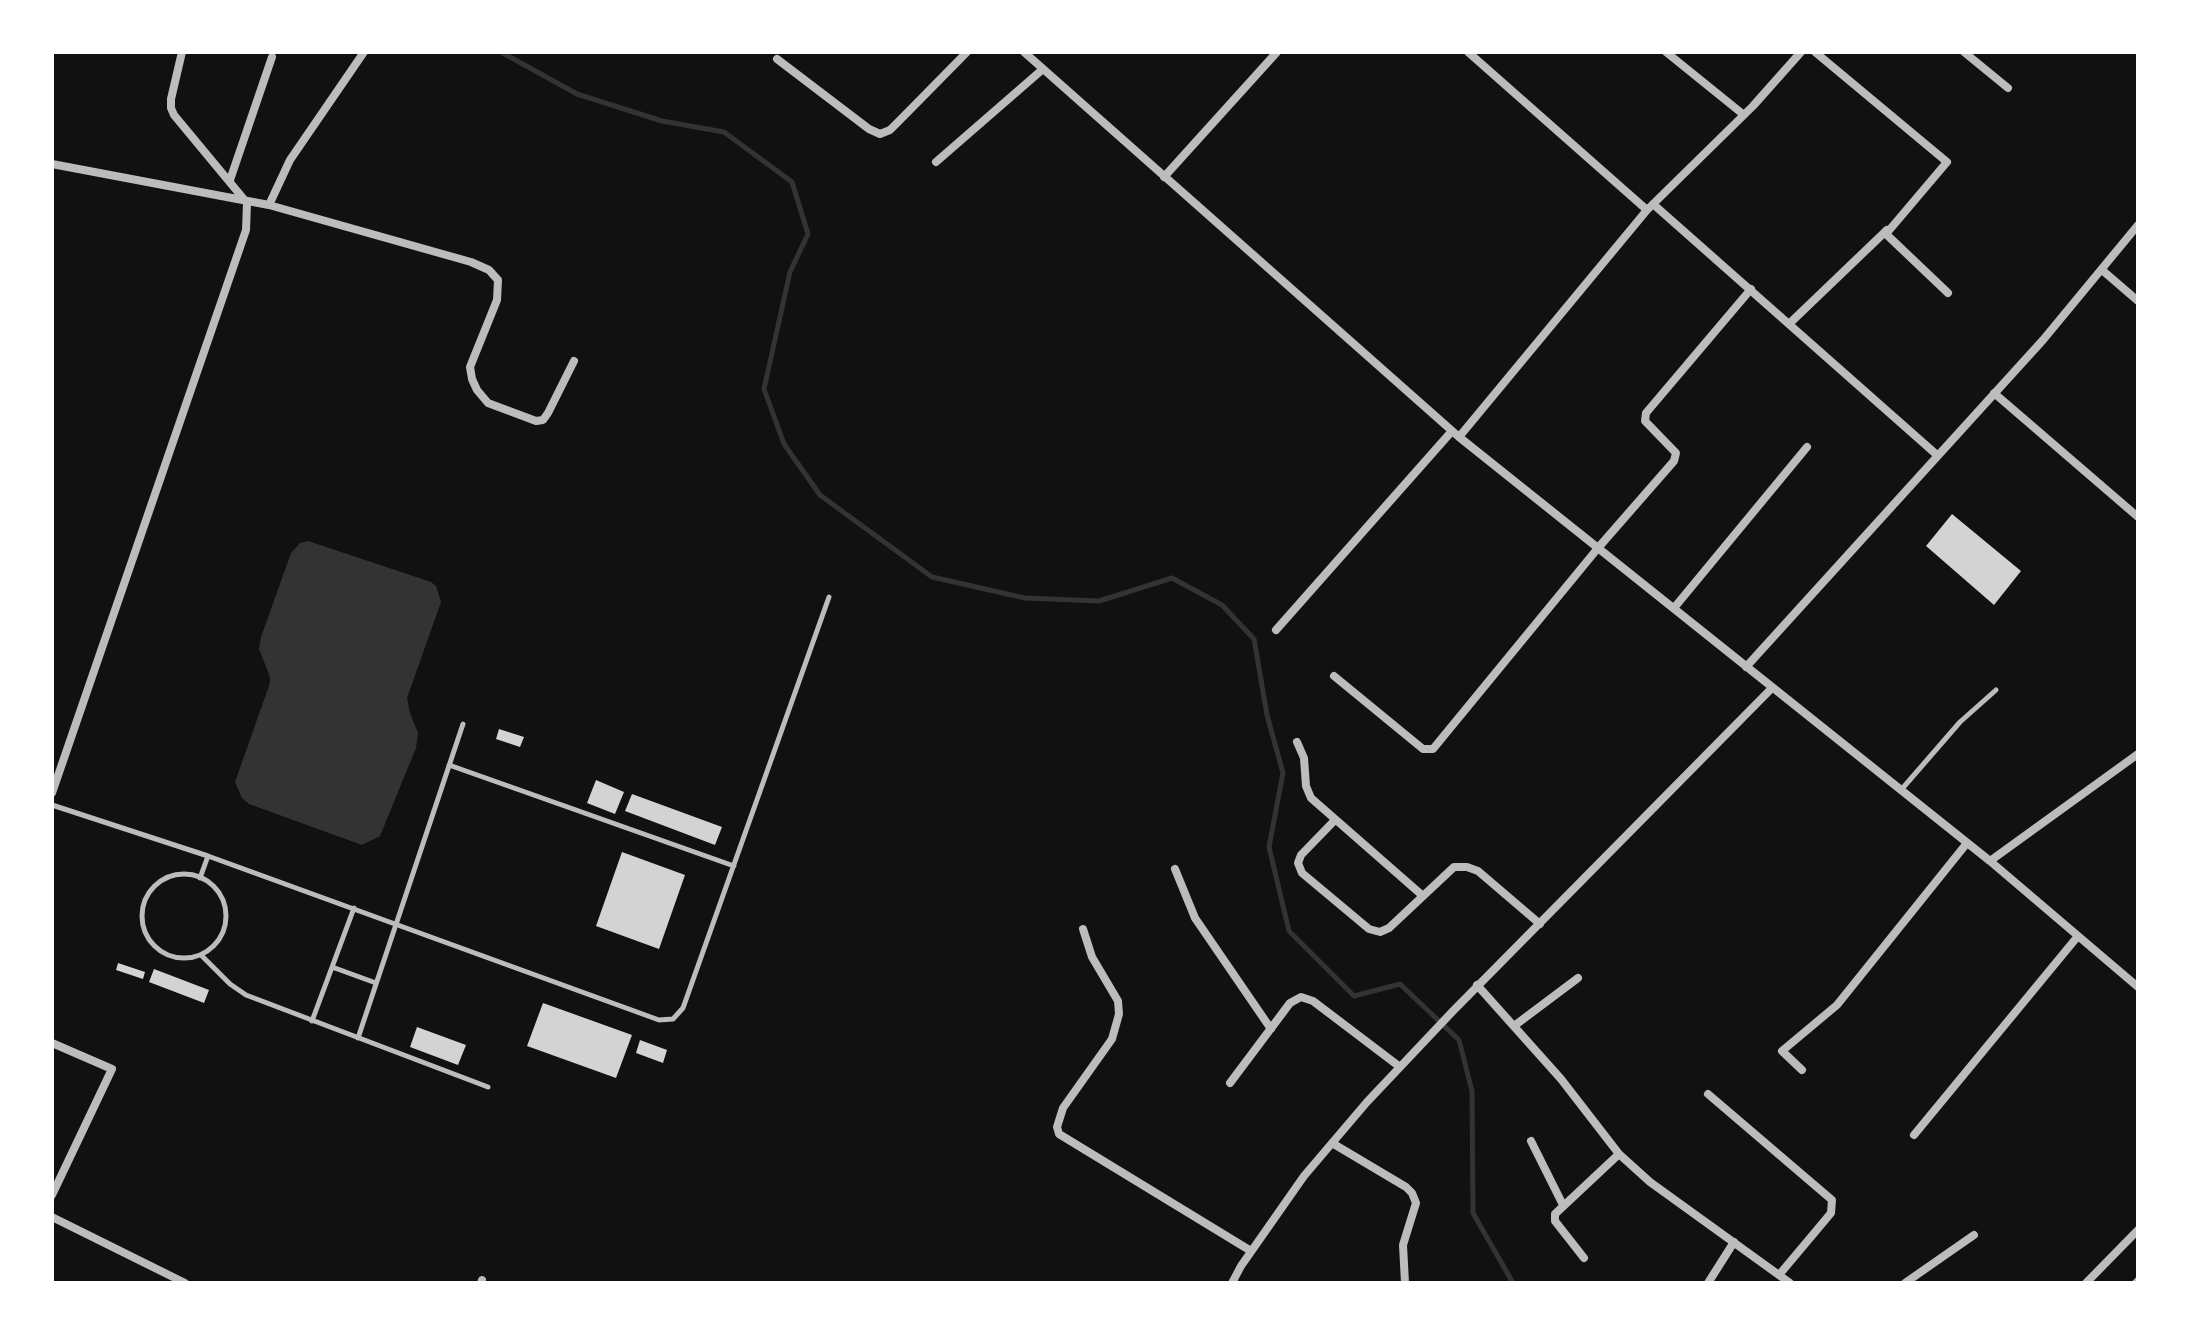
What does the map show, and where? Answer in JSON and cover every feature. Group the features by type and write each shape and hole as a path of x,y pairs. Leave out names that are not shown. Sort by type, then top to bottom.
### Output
{"street":[{"path":"52,793 246,230 247,203 171,108 182,52"},
{"path":"269,205 290,160 364,52"},
{"path":"777,59 869,129 880,134 890,130 967,52"},
{"path":"1024,52 1456,434 1990,861 2138,987"},
{"path":"1164,177 1277,52"},
{"path":"1468,52 1751,289 1937,455"},
{"path":"1666,52 1744,115"},
{"path":"1276,630 1456,434 1650,207 1744,115 1800,52"},
{"path":"1790,323 1887,230 1947,162 1815,52"},
{"path":"1964,52 2008,88"},
{"path":"230,180 272,57"},
{"path":"936,162 1043,69"},
{"path":"52,164 269,205 471,262 489,270 498,280 497,300 470,367 477,390 488,403 536,421 543,420 574,361"},
{"path":"1746,667 1994,393 2138,225"},
{"path":"1887,230 1888,237 1948,293"},
{"path":"2102,270 2138,301"},
{"path":"1334,676 1423,749 1433,749 1598,548 1669,468 1677,456 1645,421 1646,413 1751,289"},
{"path":"1994,393 2138,517"},
{"path":"1674,608 1807,447"},
{"path":"1232,1283 1304,1176 1400,1067 1477,985 1772,688"},
{"path":"1297,742 1304,758 1306,786 1311,798 1423,896"},
{"path":"1990,861 2138,754"},
{"path":"1335,820 1301,855 1298,863 1302,873 1369,929 1380,932 1389,928 1454,867 1478,871 1540,924"},
{"path":"1802,1070 1782,1051 1837,1005 1967,843"},
{"path":"1175,869 1195,918 1271,1029"},
{"path":"1083,929 1092,957 1118,1001 1119,1014 1112,1039 1063,1108 1057,1127 1059,1134 1251,1251"},
{"path":"1914,1135 2078,936"},
{"path":"1514,1026 1578,978"},
{"path":"1477,985 1561,1079 1619,1154 1650,1182 1790,1283"},
{"path":"1230,1083 1290,1003 1301,997 1313,1001 1400,1067"},
{"path":"52,1043 112,1069 52,1195"},
{"path":"1708,1094 1832,1200 1831,1213 1779,1275"},
{"path":"1531,1141 1563,1205"},
{"path":"1332,1143 1412,1193 1416,1203 1403,1245 1405,1283"},
{"path":"1584,1258 1554,1219 1555,1212 1619,1154"},
{"path":"52,1217 185,1283"},
{"path":"2086,1283 2138,1230"},
{"path":"1905,1283 1974,1235"},
{"path":"1708,1283 1734,1242"}],"lane":[{"path":"52,805 208,856 659,1020 673,1019 683,1008 829,597"},
{"path":"1901,790 1960,722 1996,690"},
{"path":"358,1038 463,724"},
{"path":"449,765 734,866"},
{"path":"200,878 208,856"},
{"path":"173,876 200,878 212,885 225,909 221,936 201,955 173,957 161,951 144,930 144,903 161,881 173,876"},
{"path":"312,1021 354,908"},
{"path":"201,955 237,990 488,1087"},
{"path":"332,967 377,983"}],"shaded area":[{"path":"308,541 431,582 436,586 441,602 407,698 418,733 416,748 380,836 362,845 249,804 242,798 235,782 270,683 259,649 261,637 291,553 300,543"}],"building":[{"path":"1952,514 2021,571 1994,605 1926,546"},
{"path":"499,729 524,737 520,747 496,739"},
{"path":"596,780 624,792 615,814 587,803"},
{"path":"632,794 722,827 715,845 625,811"},
{"path":"622,852 685,875 659,949 596,926"},
{"path":"118,963 145,972 143,979 116,970"},
{"path":"154,969 209,990 204,1003 149,982"},
{"path":"543,1003 632,1035 616,1078 527,1046"},
{"path":"417,1027 466,1045 458,1065 410,1047"},
{"path":"640,1040 667,1050 663,1063 636,1053"}],"waterway":[{"path":"501,52 577,94 662,121 724,132 792,182 808,234 790,272 764,389 784,444 820,495 932,577 1025,598 1099,601 1172,578 1222,605 1254,639 1267,715 1283,773 1269,847 1289,931 1354,996 1400,984 1459,1040 1472,1091 1473,1213 1513,1283"}]}
